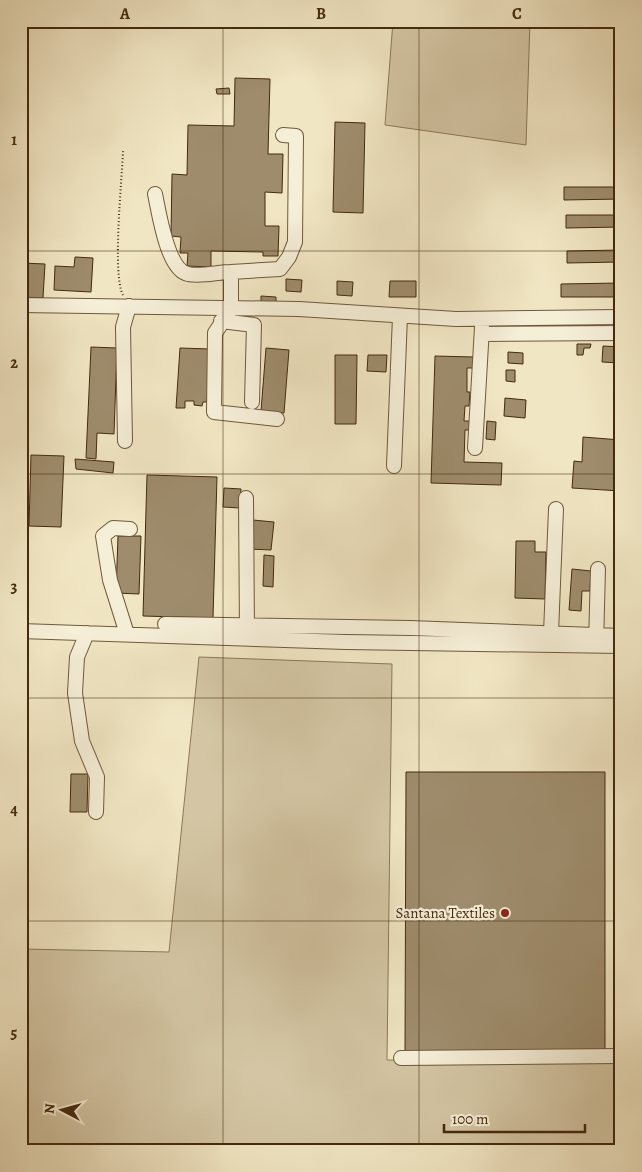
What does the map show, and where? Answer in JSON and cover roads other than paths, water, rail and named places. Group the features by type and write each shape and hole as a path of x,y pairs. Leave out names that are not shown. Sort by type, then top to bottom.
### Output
{"street":[{"path":"155,194 162,227 174,265 187,274 280,269 289,257 295,242 296,136 283,135"},
{"path":"231,272 231,309 221,321 215,333 214,412 277,419"},
{"path":"21,305 299,309 400,316 482,318 621,316"},
{"path":"125,441 123,327 129,306"},
{"path":"394,466 400,316"},
{"path":"475,448 482,318"},
{"path":"221,321 254,325 252,402"},
{"path":"482,334 621,333"},
{"path":"246,498 247,632"},
{"path":"551,633 556,509"},
{"path":"127,634 110,580 103,536 113,528 130,529"},
{"path":"596,640 598,569"},
{"path":"165,624 247,632 437,644 596,640 621,636"},
{"path":"21,631 127,634 247,632 551,633 621,646"},
{"path":"86,633 77,657 75,693 82,741 97,777 96,812"},
{"path":"401,1058 621,1056"}],"place":[{"name":"Santana Textiles","path":"505,913"}]}
